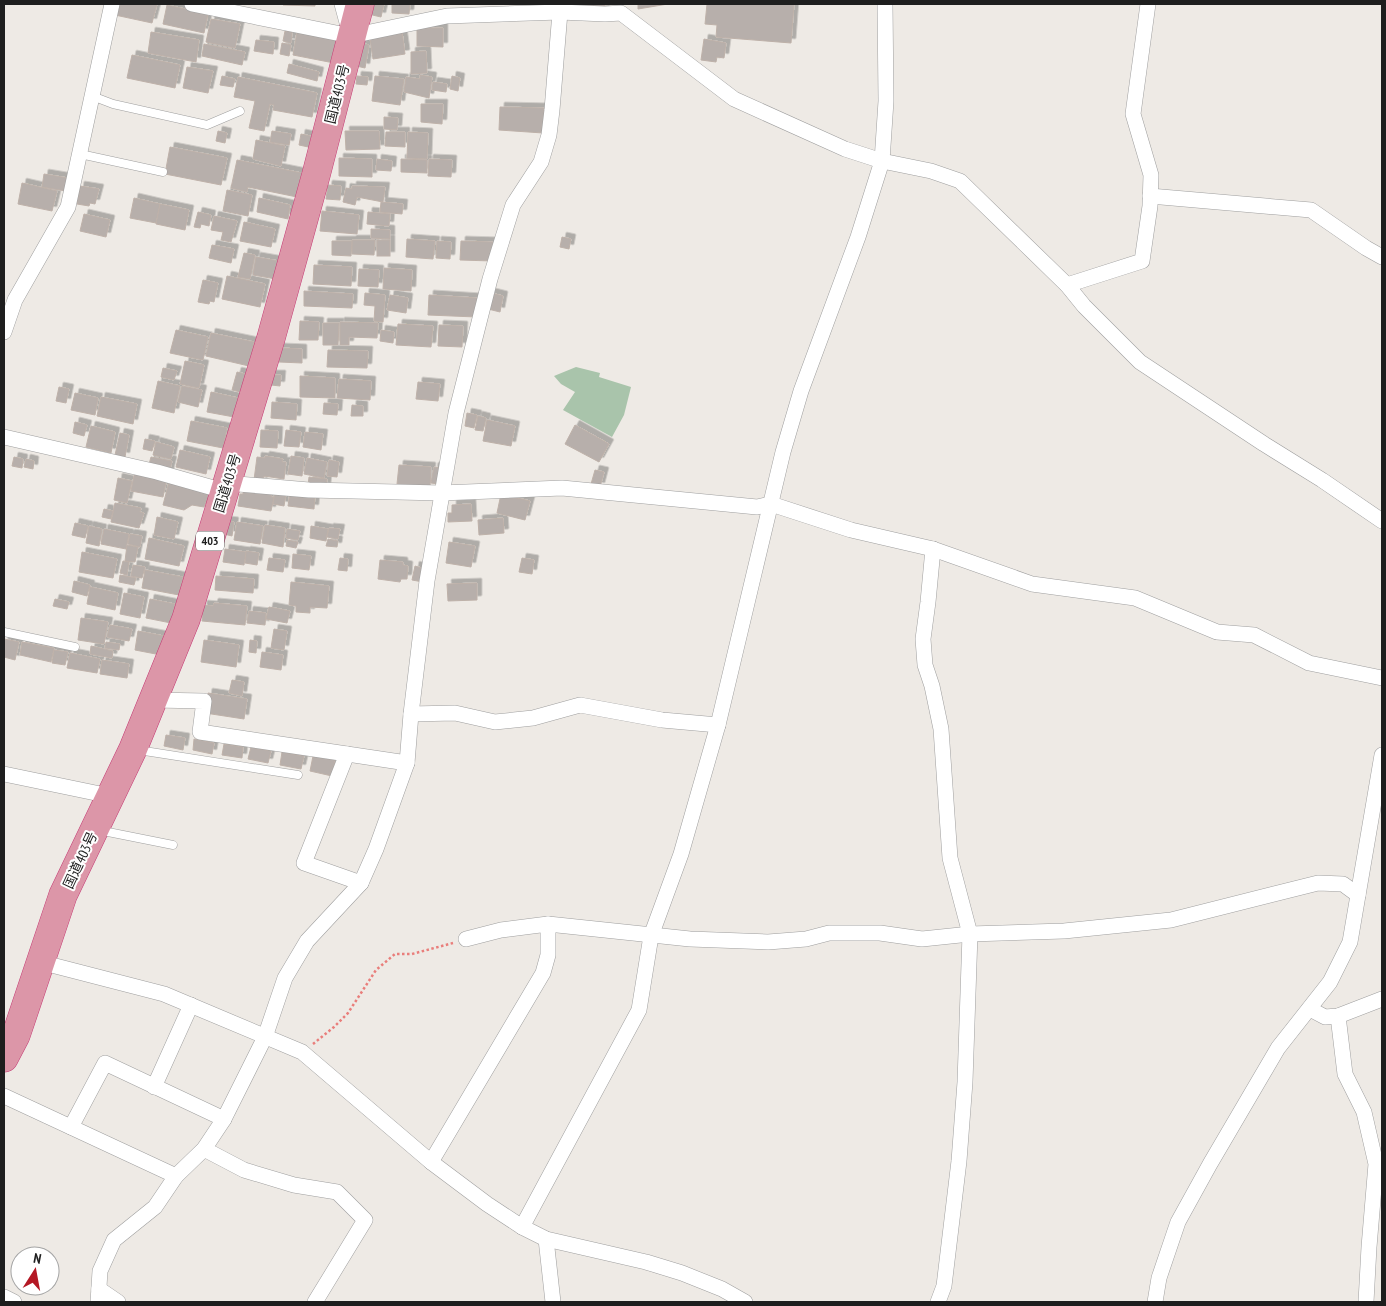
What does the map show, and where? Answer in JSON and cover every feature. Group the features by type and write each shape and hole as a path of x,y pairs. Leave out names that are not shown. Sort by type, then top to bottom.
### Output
{"highway":[{"name":"国道403号","path":"8,1041 40,962 63,895 134,749 186,619 276,319 316,175 360,4"}],"street":[{"path":"4,332 15,300 68,207 112,4"},
{"path":"192,4 351,36 447,16 560,12 621,13 734,99 845,149 882,161 931,171 960,181 1067,285 1084,306 1140,362 1382,521"},
{"path":"342,4 351,36"},
{"path":"522,1227 639,1010 651,936 681,854 718,725 783,452 801,392 858,236 882,161 886,101 885,4"},
{"path":"1067,285 1142,261 1151,175 1133,114 1148,4"},
{"path":"118,1302 98,1295 100,1271 114,1240 155,1207 176,1176 204,1149 224,1119 266,1037 285,978 307,941 361,883 376,849 407,764 427,581 456,413 490,279 514,205 541,162 549,135 560,12"},
{"path":"1150,196 1311,210 1382,257"},
{"path":"4,437 225,487 441,493 562,488 756,507 771,504 851,530 933,549 1032,584 1135,598 1217,632 1254,635 1309,663 1382,678"},
{"path":"933,549 923,639 925,665 932,686 941,729 950,858 970,934 959,1160 944,1286 938,1302"},
{"path":"154,700 204,701 200,732 407,764"},
{"path":"411,714 455,713 495,722 533,718 580,704 662,720 718,725"},
{"path":"347,754 304,863 361,883"},
{"path":"1155,1302 1159,1278 1178,1222 1278,1048 1330,982 1350,942 1382,755"},
{"path":"4,774 110,796"},
{"path":"466,939 502,930 548,924 651,936 768,942 806,939 829,932 880,933 922,939 970,934 1064,931 1171,920 1318,884 1343,884 1358,895"},
{"path":"431,1162 543,973 548,955 548,924"},
{"path":"40,962 164,994 302,1052 431,1162 487,1204 522,1227 546,1239 646,1262 682,1273 722,1289 745,1302"},
{"path":"1310,1008 1325,1017 1338,1016 1382,1000"},
{"path":"154,1086 191,1005"},
{"path":"1338,1016 1345,1074 1364,1112 1376,1164 1368,1247 1366,1302"},
{"path":"71,1128 105,1063 224,1119"},
{"path":"4,1096 176,1176"},
{"path":"204,1149 244,1170 294,1185 337,1192 365,1220 315,1302"},
{"path":"546,1239 554,1302"},
{"path":"4,1297 14,1302"}],"lane":[{"path":"92,96 113,104 207,125 240,111"},
{"path":"80,154 163,172"},
{"path":"4,632 75,647"},
{"path":"134,749 298,775"},
{"path":"94,829 173,845"}],"path":[{"path":"302,1052 334,1027 348,1013 376,970 394,954 412,954 466,939"}],"green space":[{"path":"576,367 600,373 599,377 631,387 624,415 612,437 563,410 575,392 561,384 554,376"}],"building":[{"path":"117,4 157,4 152,23 115,15"},
{"path":"315,4 315,6 283,5"},
{"path":"370,4 384,4 381,17 368,14"},
{"path":"392,4 410,4 409,14 392,13"},
{"path":"531,4 605,4 605,10 530,6"},
{"path":"638,4 668,4 638,9"},
{"path":"707,4 794,4 791,43 716,37 717,25 705,24"},
{"path":"167,5 208,14 204,33 163,24"},
{"path":"211,19 240,24 235,48 206,42"},
{"path":"417,28 443,28 443,47 417,46"},
{"path":"285,31 292,32 291,43 283,41"},
{"path":"151,32 199,40 196,62 148,53"},
{"path":"297,32 339,40 334,63 293,55"},
{"path":"402,32 405,54 373,59 370,38"},
{"path":"704,39 726,43 724,58 717,57 716,62 701,60"},
{"path":"256,40 274,42 273,54 254,51"},
{"path":"356,42 369,45 365,68 352,65"},
{"path":"282,43 291,45 289,56 280,54"},
{"path":"204,44 245,52 242,65 202,56"},
{"path":"426,51 427,73 411,74 411,52"},
{"path":"132,55 180,65 175,88 127,78"},
{"path":"289,64 319,72 317,81 287,73"},
{"path":"187,67 213,71 208,93 183,88"},
{"path":"420,75 432,77 429,98 404,92 406,77 420,79"},
{"path":"222,76 235,79 233,87 220,85"},
{"path":"357,76 368,77 367,85 356,84"},
{"path":"375,76 404,79 400,105 372,101"},
{"path":"452,76 460,78 458,91 450,89"},
{"path":"238,77 317,93 312,117 273,110 274,105 270,104 264,131 249,128 255,101 234,97"},
{"path":"433,82 447,84 446,92 432,90"},
{"path":"421,104 443,104 442,124 421,122"},
{"path":"500,107 544,108 543,133 499,130"},
{"path":"384,117 398,118 397,130 384,129"},
{"path":"218,131 227,133 225,143 216,141"},
{"path":"272,131 291,134 289,145 270,142"},
{"path":"345,131 379,131 380,149 346,150"},
{"path":"386,132 405,132 405,147 385,146"},
{"path":"408,132 428,133 427,159 407,158"},
{"path":"301,134 315,137 313,148 299,145"},
{"path":"256,140 285,146 281,166 253,159"},
{"path":"170,147 227,158 221,185 165,174"},
{"path":"339,158 372,159 372,177 339,176"},
{"path":"377,159 392,161 391,171 376,170"},
{"path":"401,159 427,160 427,173 401,172"},
{"path":"429,159 452,160 451,177 428,176"},
{"path":"237,160 302,173 297,197 248,187 247,192 231,188"},
{"path":"44,174 68,178 66,191 42,187"},
{"path":"22,183 57,191 52,211 18,204"},
{"path":"328,185 341,186 340,200 326,199"},
{"path":"80,186 99,189 95,204 90,203 89,206 77,204"},
{"path":"352,186 385,187 383,202 357,197 355,205 343,202 346,188 352,189"},
{"path":"227,190 252,195 248,216 223,211"},
{"path":"134,198 160,204 156,223 130,218"},
{"path":"259,198 290,205 288,219 257,212"},
{"path":"381,202 403,204 402,214 380,212"},
{"path":"160,204 189,210 185,230 156,224"},
{"path":"322,211 359,215 357,234 320,231"},
{"path":"198,212 211,215 209,226 201,224 200,228 194,227"},
{"path":"368,212 390,214 389,226 367,224"},
{"path":"84,214 110,220 106,237 80,231"},
{"path":"214,216 237,221 231,242 221,240 223,232 211,230"},
{"path":"244,222 275,229 271,247 240,241"},
{"path":"371,229 390,230 390,239 371,238"},
{"path":"562,237 571,239 569,249 560,247"},
{"path":"407,239 435,241 433,259 406,257"},
{"path":"352,240 375,240 374,255 352,254"},
{"path":"377,240 390,240 390,256 377,256"},
{"path":"332,241 352,241 351,256 332,255"},
{"path":"437,241 451,242 450,259 436,258"},
{"path":"461,241 493,242 492,261 460,260"},
{"path":"212,245 234,249 231,263 209,258"},
{"path":"244,253 255,255 250,279 238,277"},
{"path":"256,257 279,261 276,279 253,275"},
{"path":"314,265 352,267 351,286 313,284"},
{"path":"384,268 412,270 411,291 383,289"},
{"path":"359,269 379,270 378,287 358,286"},
{"path":"227,276 265,284 260,307 222,299"},
{"path":"203,280 218,283 214,302 210,301 209,304 198,302"},
{"path":"304,291 353,294 352,308 304,306"},
{"path":"365,293 385,295 383,322 374,321 375,306 364,305"},
{"path":"491,293 503,296 500,312 488,309"},
{"path":"390,295 408,298 406,313 387,310"},
{"path":"429,295 477,298 476,317 428,315"},
{"path":"300,321 319,322 318,340 299,340"},
{"path":"340,322 378,323 377,338 349,337 349,345 340,345"},
{"path":"323,323 339,323 338,345 323,345"},
{"path":"398,324 433,326 431,347 396,345"},
{"path":"439,325 463,326 462,347 438,346"},
{"path":"176,330 208,337 203,360 170,353"},
{"path":"381,330 394,332 393,343 380,341"},
{"path":"211,333 254,342 249,366 206,356"},
{"path":"279,348 302,349 302,363 279,362"},
{"path":"328,350 368,351 367,368 327,367"},
{"path":"185,361 204,365 199,388 180,384"},
{"path":"163,368 177,371 174,380 161,377"},
{"path":"237,372 254,376 249,394 232,390"},
{"path":"271,375 281,375 280,386 271,385"},
{"path":"300,376 335,378 335,398 300,397"},
{"path":"339,379 371,381 370,400 337,398"},
{"path":"158,381 180,386 174,413 152,408"},
{"path":"418,382 440,384 438,401 416,399"},
{"path":"182,386 202,390 198,407 178,402"},
{"path":"59,387 69,389 66,403 56,401"},
{"path":"211,392 238,398 234,417 207,412"},
{"path":"75,393 98,398 95,415 71,410"},
{"path":"101,397 137,404 133,424 97,416"},
{"path":"272,402 297,404 296,420 271,418"},
{"path":"324,403 338,404 337,415 323,414"},
{"path":"352,405 363,406 363,416 351,416"},
{"path":"467,413 477,415 474,428 465,426"},
{"path":"478,416 486,418 483,431 475,430"},
{"path":"487,420 515,426 511,446 483,441"},
{"path":"191,421 227,428 223,448 187,441"},
{"path":"75,422 87,425 84,436 73,433"},
{"path":"575,425 609,444 599,462 565,444"},
{"path":"91,426 115,432 111,453 86,447"},
{"path":"261,430 278,431 277,448 260,447"},
{"path":"286,430 301,432 299,447 284,446"},
{"path":"305,432 323,434 321,450 303,447"},
{"path":"120,433 129,435 125,457 115,455"},
{"path":"145,439 155,441 152,451 143,449"},
{"path":"156,442 174,447 171,459 153,455"},
{"path":"180,450 210,457 206,474 176,467"},
{"path":"265,456 283,459 282,462 286,462 284,479 264,476 263,482 254,480 257,457 265,458"},
{"path":"291,456 304,458 302,476 288,474"},
{"path":"14,457 23,459 22,468 12,466"},
{"path":"151,457 172,461 169,473 148,468"},
{"path":"307,458 327,462 324,478 304,474"},
{"path":"26,459 34,461 33,469 24,467"},
{"path":"329,460 339,462 337,477 327,476"},
{"path":"399,465 431,467 430,487 397,484"},
{"path":"434,467 442,468 439,484 431,483"},
{"path":"595,470 604,472 600,487 591,484"},
{"path":"135,471 167,478 163,497 131,491"},
{"path":"309,477 327,479 326,487 308,485"},
{"path":"118,478 132,481 127,503 114,500"},
{"path":"169,482 210,492 204,507 192,505 184,510 163,505"},
{"path":"244,489 272,494 271,497 274,497 271,511 238,506 240,494 243,494"},
{"path":"275,492 286,494 284,506 273,504"},
{"path":"290,492 315,495 314,509 288,506"},
{"path":"501,494 530,501 525,520 497,513"},
{"path":"115,503 141,508 140,512 144,513 139,528 111,522"},
{"path":"471,504 472,521 448,522 448,513 452,513 452,505"},
{"path":"104,509 113,511 111,519 102,517"},
{"path":"157,517 178,522 174,539 154,535"},
{"path":"503,518 504,533 479,535 478,520"},
{"path":"226,521 234,522 232,536 224,534"},
{"path":"237,522 263,526 260,544 234,540"},
{"path":"75,523 88,526 85,538 72,535"},
{"path":"265,525 285,528 283,547 262,543"},
{"path":"89,526 102,529 99,546 86,543"},
{"path":"311,526 328,529 326,541 310,538"},
{"path":"329,528 340,529 338,539 327,537"},
{"path":"104,529 129,534 126,549 101,544"},
{"path":"287,529 300,531 298,540 286,538"},
{"path":"130,534 142,536 140,547 128,544"},
{"path":"149,538 184,546 179,566 145,559"},
{"path":"328,539 338,541 337,547 326,546"},
{"path":"287,540 298,542 296,548 286,546"},
{"path":"449,542 475,546 471,567 446,563"},
{"path":"127,545 138,547 135,562 125,561"},
{"path":"225,549 246,552 244,565 223,562"},
{"path":"246,551 259,553 257,565 245,563"},
{"path":"82,552 117,559 113,578 79,572"},
{"path":"293,554 311,556 309,570 292,568"},
{"path":"269,558 285,560 283,572 267,570"},
{"path":"340,558 348,559 347,571 338,570"},
{"path":"522,558 534,560 532,574 519,572"},
{"path":"380,560 403,562 403,565 408,566 407,579 401,579 400,582 378,579"},
{"path":"123,561 129,562 127,575 120,573"},
{"path":"133,565 145,567 142,578 131,576"},
{"path":"415,566 425,569 423,582 412,580"},
{"path":"145,570 183,577 179,595 142,588"},
{"path":"120,575 136,578 134,585 119,582"},
{"path":"216,576 254,579 253,593 215,590"},
{"path":"74,581 90,585 87,596 72,592"},
{"path":"291,582 329,586 327,608 310,607 310,613 296,612 296,606 289,605"},
{"path":"477,583 477,600 448,601 447,584"},
{"path":"90,587 118,593 115,610 87,604"},
{"path":"124,593 144,597 140,618 120,614"},
{"path":"55,599 69,602 67,609 53,606"},
{"path":"150,599 175,604 171,623 146,618"},
{"path":"214,603 247,606 245,625 202,621 203,605 213,606"},
{"path":"269,607 290,611 287,623 266,619"},
{"path":"249,611 266,613 265,625 247,623"},
{"path":"81,618 108,622 104,644 78,640"},
{"path":"110,625 132,629 129,641 107,637"},
{"path":"274,629 287,631 284,650 271,648"},
{"path":"138,631 164,636 161,655 135,650"},
{"path":"4,639 19,642 15,660 4,657"},
{"path":"204,640 239,645 236,667 201,662"},
{"path":"250,640 257,641 256,653 249,652"},
{"path":"22,642 54,648 51,662 20,655"},
{"path":"106,642 120,644 119,650 105,648"},
{"path":"91,646 113,651 112,658 90,654"},
{"path":"54,650 68,652 65,665 52,663"},
{"path":"262,652 283,655 281,670 260,667"},
{"path":"70,653 100,659 97,673 67,668"},
{"path":"102,660 129,664 127,678 100,674"},
{"path":"232,680 244,682 242,696 229,693"},
{"path":"208,693 247,699 244,719 205,713"},
{"path":"166,735 185,738 183,750 164,746"},
{"path":"194,739 214,743 212,754 193,750"},
{"path":"224,744 243,747 242,758 222,755"},
{"path":"251,747 271,751 268,763 248,759"},
{"path":"282,752 304,756 301,769 280,765"},
{"path":"313,756 335,760 332,776 310,771"}]}
